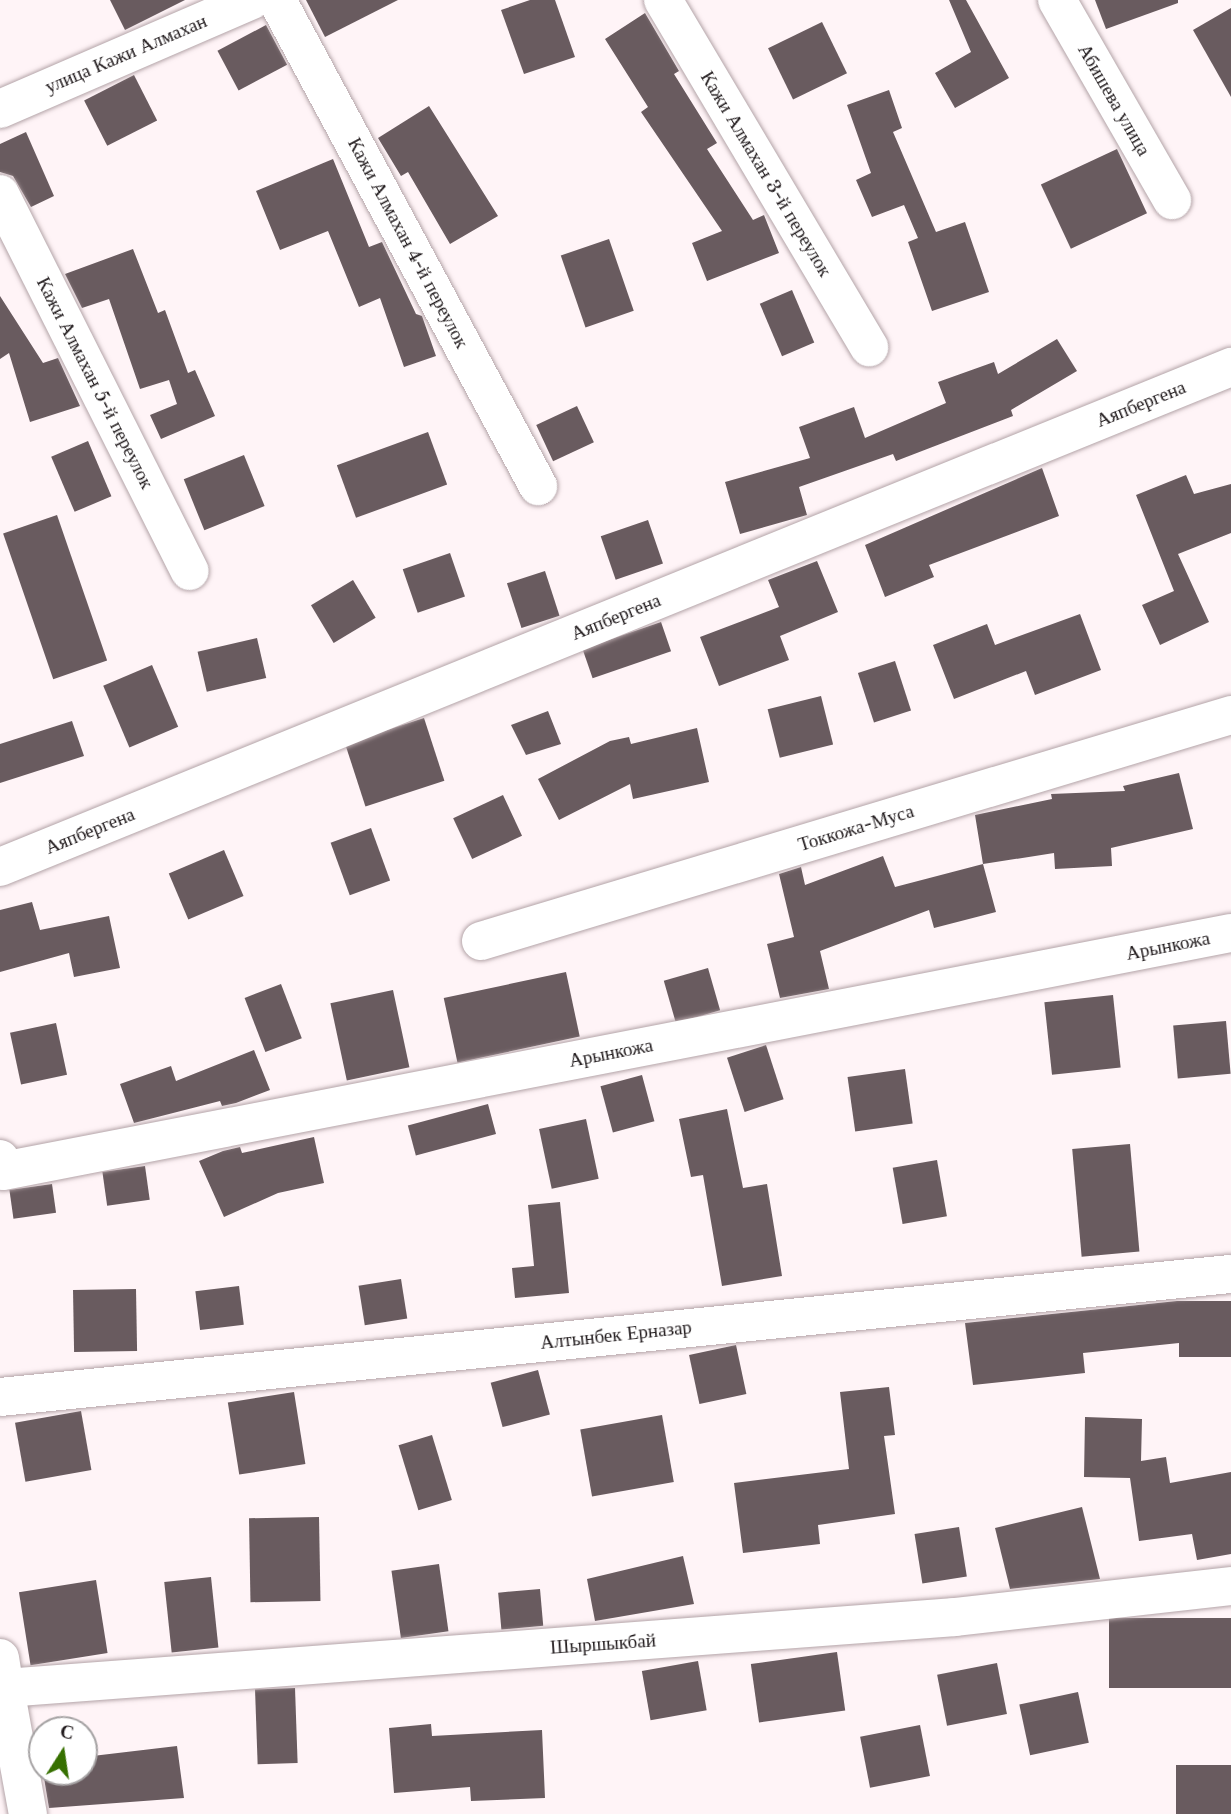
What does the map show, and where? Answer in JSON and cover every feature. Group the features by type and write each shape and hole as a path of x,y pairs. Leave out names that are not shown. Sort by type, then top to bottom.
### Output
{"street":[{"name":"улица Кажи Алмахан","path":"0,108 252,0"},
{"name":"Кажи Алмахан 4-й переулок","path":"277,0 538,486"},
{"name":"Кажи Алмахан 3-й переулок","path":"663,0 869,347"},
{"name":"Абишева улица","path":"1057,0 1172,200"},
{"name":"Кажи Алмахан 5-й переулок","path":"0,194 190,571"},
{"name":"Аяпбергена","path":"0,867 1231,367"},
{"name":"Токкожа-Муса","path":"481,941 1231,715"},
{"name":"Арынкожа","path":"1,1167 1231,933"},
{"name":"Алтынбек Ерназар","path":"0,1396 1231,1274"},
{"name":"Шыршыкбай","path":"2,1673 956,1617 1231,1586"},
{"path":"2,1673 28,1814"}],"building":[{"path":"110,0 185,0 125,30"},
{"path":"306,0 398,0 325,37"},
{"path":"530,0 555,0 575,57 524,74 501,10"},
{"path":"949,0 966,0 1009,78 955,108 935,73 971,52"},
{"path":"1095,0 1178,0 1178,3 1106,29"},
{"path":"1231,8 1231,97 1193,30"},
{"path":"645,13 679,71 674,74 717,143 707,149 753,220 764,215 779,253 707,281 692,243 722,231 641,112 648,107 605,39"},
{"path":"822,22 847,73 793,100 768,48"},
{"path":"266,25 287,65 239,91 217,51"},
{"path":"134,75 157,120 107,146 84,100"},
{"path":"889,90 902,128 893,132 936,232 965,222 989,292 932,311 908,242 918,238 904,205 872,217 856,180 871,173 847,105"},
{"path":"429,106 498,216 450,244 408,172 401,176 378,138"},
{"path":"26,132 54,196 31,207 13,176 0,172 0,144"},
{"path":"1117,149 1147,213 1071,249 1041,184"},
{"path":"333,159 369,247 382,242 416,314 422,316 436,356 404,367 380,298 359,307 328,231 280,250 256,191"},
{"path":"609,239 634,311 586,327 561,256"},
{"path":"133,249 158,313 165,310 188,373 195,370 215,416 161,439 150,415 177,404 169,380 140,389 109,299 82,308 65,274"},
{"path":"792,290 814,342 782,356 760,304"},
{"path":"0,296 43,363 58,358 80,406 30,422 9,353 0,359"},
{"path":"1057,339 1077,371 1011,410 1013,416 896,461 893,454 799,487 807,515 740,534 725,482 810,458 799,427 854,407 865,438 946,403 938,382 994,362 998,374"},
{"path":"577,406 594,442 553,461 536,425"},
{"path":"428,432 447,485 356,518 337,465"},
{"path":"88,441 111,496 75,512 51,457"},
{"path":"244,455 265,506 204,530 184,479"},
{"path":"1042,468 1059,516 929,565 934,577 885,597 865,545"},
{"path":"1186,475 1194,494 1231,484 1231,533 1178,554 1209,622 1160,645 1142,605 1174,591 1136,495"},
{"path":"57,515 107,661 53,679 3,534"},
{"path":"648,520 663,563 616,580 601,536"},
{"path":"450,553 465,596 418,613 403,569"},
{"path":"817,561 838,612 780,636 789,660 719,686 700,637 779,607 768,580"},
{"path":"545,571 560,616 521,628 507,583"},
{"path":"353,580 376,618 334,643 311,605"},
{"path":"1080,614 1101,670 1035,695 1026,671 954,699 933,645 987,624 995,645"},
{"path":"661,622 671,651 593,678 583,649"},
{"path":"257,638 266,678 207,692 198,652"},
{"path":"895,661 911,710 874,723 858,673"},
{"path":"152,665 178,727 129,747 103,686"},
{"path":"821,696 833,745 780,758 768,709"},
{"path":"548,711 561,744 526,755 511,725"},
{"path":"424,718 444,781 365,806 345,744"},
{"path":"72,721 84,756 0,783 0,744"},
{"path":"697,728 709,782 633,799 630,784 559,820 538,779 610,741 629,737 631,744"},
{"path":"1179,773 1193,829 1111,848 1112,866 1055,869 1054,853 983,864 975,815 1052,799 1051,794 1125,791 1123,786"},
{"path":"503,795 522,836 472,859 453,818"},
{"path":"371,828 390,881 350,895 331,843"},
{"path":"224,850 244,896 188,919 169,873"},
{"path":"883,856 895,887 983,864 996,912 934,928 929,910 820,951 829,989 780,998 767,944 794,937 779,874 801,867 805,885"},
{"path":"32,902 40,930 109,916 120,968 74,977 69,953 0,972 0,910"},
{"path":"708,968 720,1010 676,1023 664,981"},
{"path":"566,972 580,1037 457,1063 444,998"},
{"path":"281,984 302,1038 265,1052 245,998"},
{"path":"393,990 409,1067 347,1081 330,1003"},
{"path":"1113,995 1121,1068 1052,1075 1044,1002"},
{"path":"1226,1021 1231,1074 1178,1078 1173,1026"},
{"path":"56,1023 67,1075 21,1085 10,1033"},
{"path":"766,1045 784,1099 745,1112 727,1058"},
{"path":"254,1050 270,1090 236,1103 222,1106 220,1101 134,1123 120,1084 171,1066 176,1081"},
{"path":"905,1069 913,1123 855,1132 848,1077"},
{"path":"642,1075 654,1121 613,1132 600,1086"},
{"path":"488,1104 496,1134 416,1155 408,1125"},
{"path":"727,1109 743,1188 767,1184 782,1276 722,1286 703,1175 691,1177 679,1119"},
{"path":"586,1119 599,1179 552,1189 539,1129"},
{"path":"314,1137 324,1183 278,1193 224,1217 199,1161 240,1147 242,1153"},
{"path":"1130,1144 1139,1252 1082,1257 1072,1149"},
{"path":"937,1160 947,1216 903,1224 893,1168"},
{"path":"145,1166 150,1200 107,1206 102,1172"},
{"path":"52,1184 56,1213 13,1219 9,1190"},
{"path":"560,1202 569,1293 515,1298 512,1268 534,1266 528,1205"},
{"path":"401,1279 407,1319 365,1325 359,1286"},
{"path":"239,1286 244,1325 200,1330 195,1291"},
{"path":"136,1289 137,1351 74,1352 73,1290"},
{"path":"1177,1301 1231,1301 1231,1357 1179,1357 1179,1343 1083,1353 1085,1373 973,1385 965,1323"},
{"path":"736,1345 746,1394 699,1404 689,1355"},
{"path":"538,1370 550,1414 503,1427 491,1383"},
{"path":"889,1387 895,1435 884,1436 895,1514 818,1525 820,1544 743,1553 734,1483 849,1469 840,1392"},
{"path":"294,1392 305,1464 239,1475 228,1402"},
{"path":"81,1411 91,1470 25,1482 15,1423"},
{"path":"662,1415 674,1482 592,1496 580,1429"},
{"path":"1085,1417 1142,1419 1141,1461 1166,1457 1170,1483 1231,1472 1231,1554 1197,1560 1192,1534 1139,1541 1130,1478 1084,1477"},
{"path":"432,1435 452,1500 418,1510 399,1445"},
{"path":"1082,1507 1100,1579 1010,1589 995,1528"},
{"path":"319,1517 320,1601 250,1602 249,1518"},
{"path":"959,1527 967,1576 922,1583 915,1534"},
{"path":"683,1556 694,1604 595,1621 587,1579"},
{"path":"439,1564 448,1631 401,1638 391,1571"},
{"path":"211,1577 218,1648 172,1653 164,1582"},
{"path":"96,1580 108,1653 31,1665 19,1592"},
{"path":"540,1589 543,1626 501,1630 498,1593"},
{"path":"1109,1618 1231,1618 1231,1688 1109,1688"},
{"path":"837,1652 845,1710 759,1723 751,1664"},
{"path":"698,1661 707,1710 651,1720 642,1671"},
{"path":"997,1663 1007,1714 947,1726 937,1675"},
{"path":"295,1688 298,1763 258,1764 255,1689"},
{"path":"1078,1692 1089,1743 1030,1755 1019,1704"},
{"path":"431,1724 432,1736 542,1730 545,1798 471,1801 470,1787 394,1793 389,1728"},
{"path":"920,1725 930,1776 870,1788 860,1737"},
{"path":"177,1746 184,1798 49,1808 45,1786 98,1786 98,1755"},
{"path":"1176,1765 1231,1765 1231,1814 1176,1814"}]}
